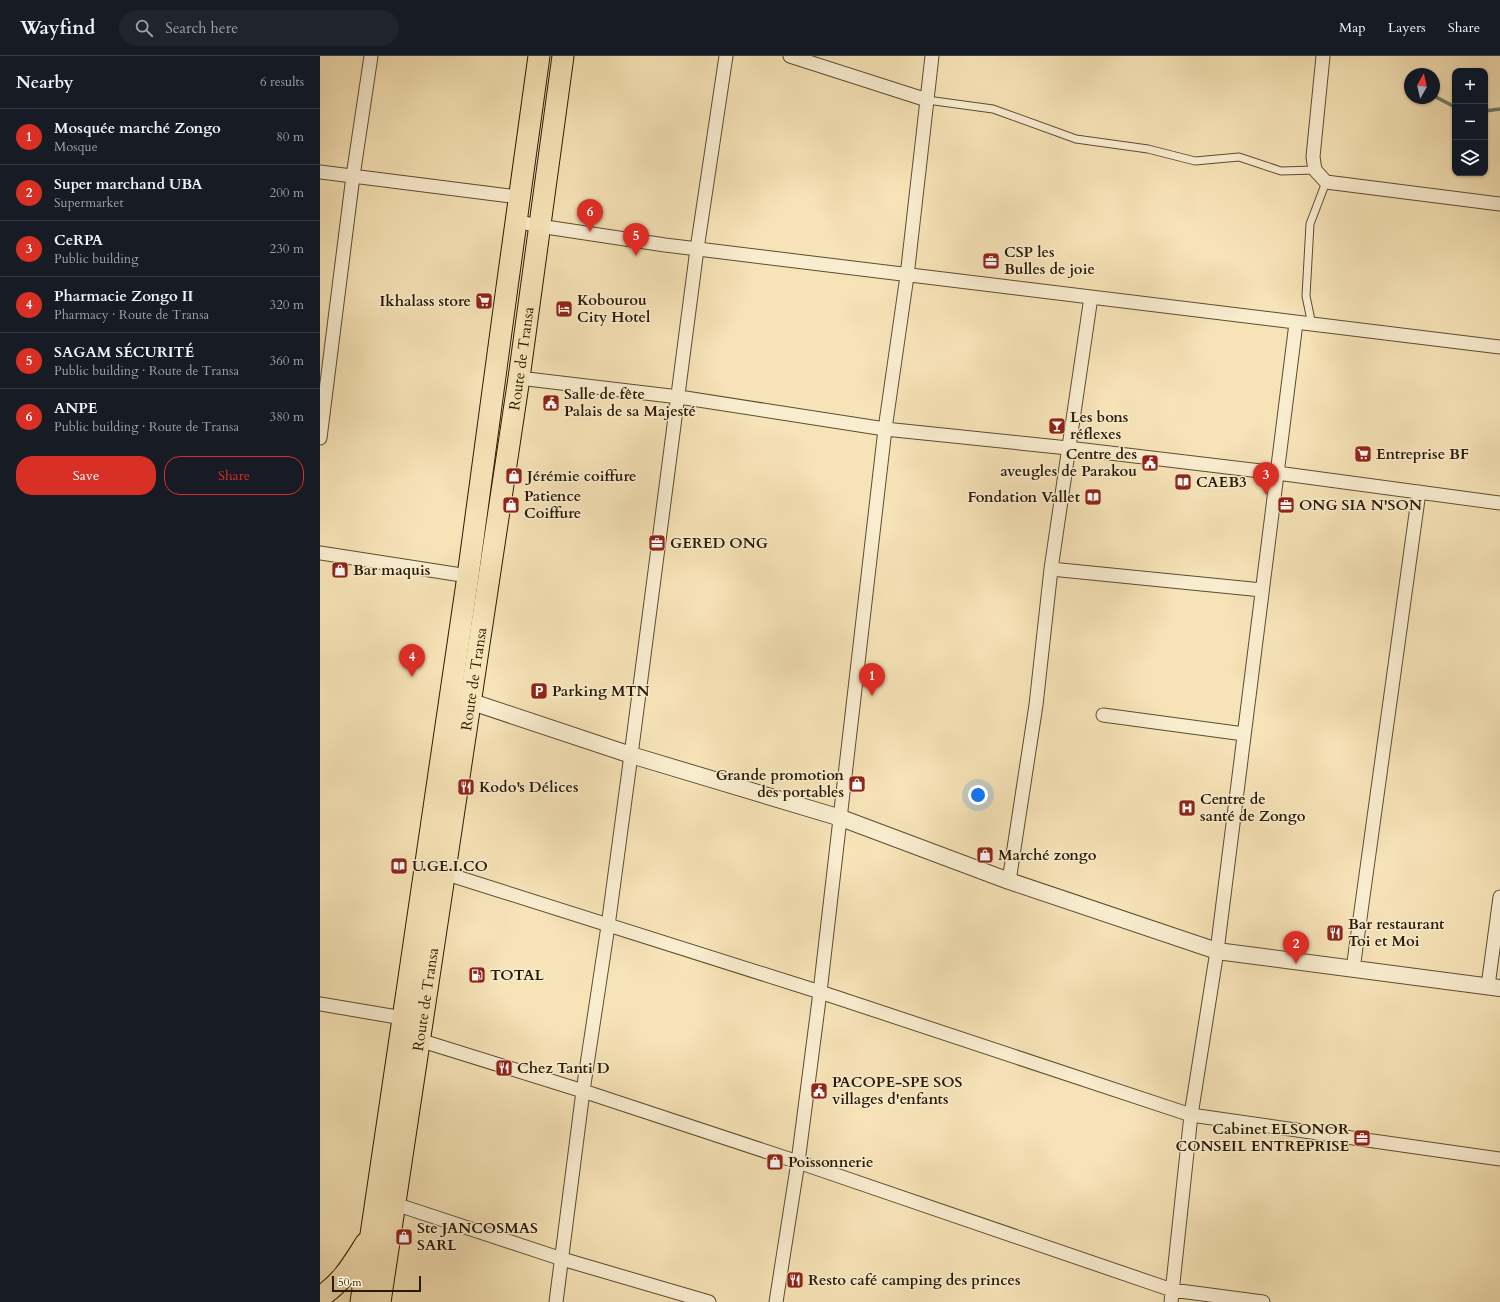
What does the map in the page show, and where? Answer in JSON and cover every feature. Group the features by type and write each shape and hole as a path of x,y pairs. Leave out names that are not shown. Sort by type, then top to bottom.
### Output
{"main road":[{"name":"Route de Transa","path":"361,1302 468,576 518,197 540,56"},
{"name":"Route de Transa","path":"380,1302 469,701 519,378 562,56"},
{"path":"320,1297 332,1289 349,1271 370,1236"}],"street":[{"path":"320,438 353,176 372,56"},
{"path":"556,1302 583,1091 608,926 679,397 697,249 726,56"},
{"path":"790,56 927,100"},
{"path":"776,1302 798,1162 820,992 886,430 907,276 932,56"},
{"path":"1323,56 1313,157 1315,170 1326,182 1500,204"},
{"path":"320,172 518,197"},
{"path":"515,221 539,226 697,249 1500,348"},
{"path":"1009,882 1036,705 1051,569 1091,297"},
{"path":"1171,1296 1191,1115 1217,951 1296,323"},
{"path":"519,378 679,397 886,430 1068,448 1277,473 1500,503"},
{"path":"1353,969 1419,492"},
{"path":"320,553 468,576"},
{"path":"1051,569 1262,590"},
{"path":"469,701 631,755 841,818 1009,882 1217,951 1494,987 1500,897"},
{"path":"1103,715 1244,734"},
{"path":"444,873 820,992 1191,1115 1500,1159"},
{"path":"320,1004 403,1018"},
{"path":"419,1040 583,1091 798,1162 1171,1296 1263,1302"},
{"path":"395,1204 562,1258 709,1302"}],"lane":[{"path":"927,100 993,109 1076,140 1148,150 1194,161 1239,157 1281,171 1315,170"},
{"path":"1312,325 1306,296 1310,224 1326,182"}],"waterway":[{"path":"1440,99 1452,105"},
{"path":"1488,111 1500,109"}],"place":[{"name":"ANPE","path":"590,232"},
{"name":"SAGAM SÉCURITÉ","path":"636,256"},
{"name":"CSP les Bulles de joie","path":"991,261"},
{"name":"Ikhalass store","path":"484,301"},
{"name":"Kobourou City Hotel","path":"564,309"},
{"name":"Salle de fête Palais de sa Majesté","path":"551,403"},
{"name":"Les bons réflexes","path":"1057,426"},
{"name":"Entreprise BF","path":"1363,454"},
{"name":"Centre des aveugles de Parakou","path":"1150,463"},
{"name":"Jérémie coiffure","path":"514,476"},
{"name":"CAEB3","path":"1183,482"},
{"name":"CeRPA","path":"1266,495"},
{"name":"Fondation Vallet","path":"1093,497"},
{"name":"Patience Coiffure","path":"511,505"},
{"name":"ONG SIA N'SON","path":"1286,505"},
{"name":"GERED ONG","path":"657,543"},
{"name":"Bar maquis","path":"340,570"},
{"name":"Pharmacie Zongo II","path":"412,677"},
{"name":"Parking MTN","path":"539,691"},
{"name":"Mosquée marché Zongo","path":"872,696"},
{"name":"Grande promotion des portables","path":"857,784"},
{"name":"Kodo's Délices","path":"466,787"},
{"name":"Centre de santé de Zongo","path":"1187,808"},
{"name":"Marché zongo","path":"985,855"},
{"name":"U.GE.I.CO","path":"399,866"},
{"name":"Bar restaurant Toi et Moi","path":"1335,933"},
{"name":"Super marchand UBA","path":"1296,964"},
{"name":"TOTAL","path":"477,975"},
{"name":"Chez Tanti D","path":"504,1068"},
{"name":"PACOPE-SPE SOS villages d'enfants","path":"819,1091"},
{"name":"Cabinet ELSONOR CONSEIL ENTREPRISE","path":"1362,1138"},
{"name":"Poissonnerie","path":"775,1162"},
{"name":"Ste JANCOSMAS SARL","path":"404,1237"},
{"name":"Resto café camping des princes","path":"795,1280"}]}
